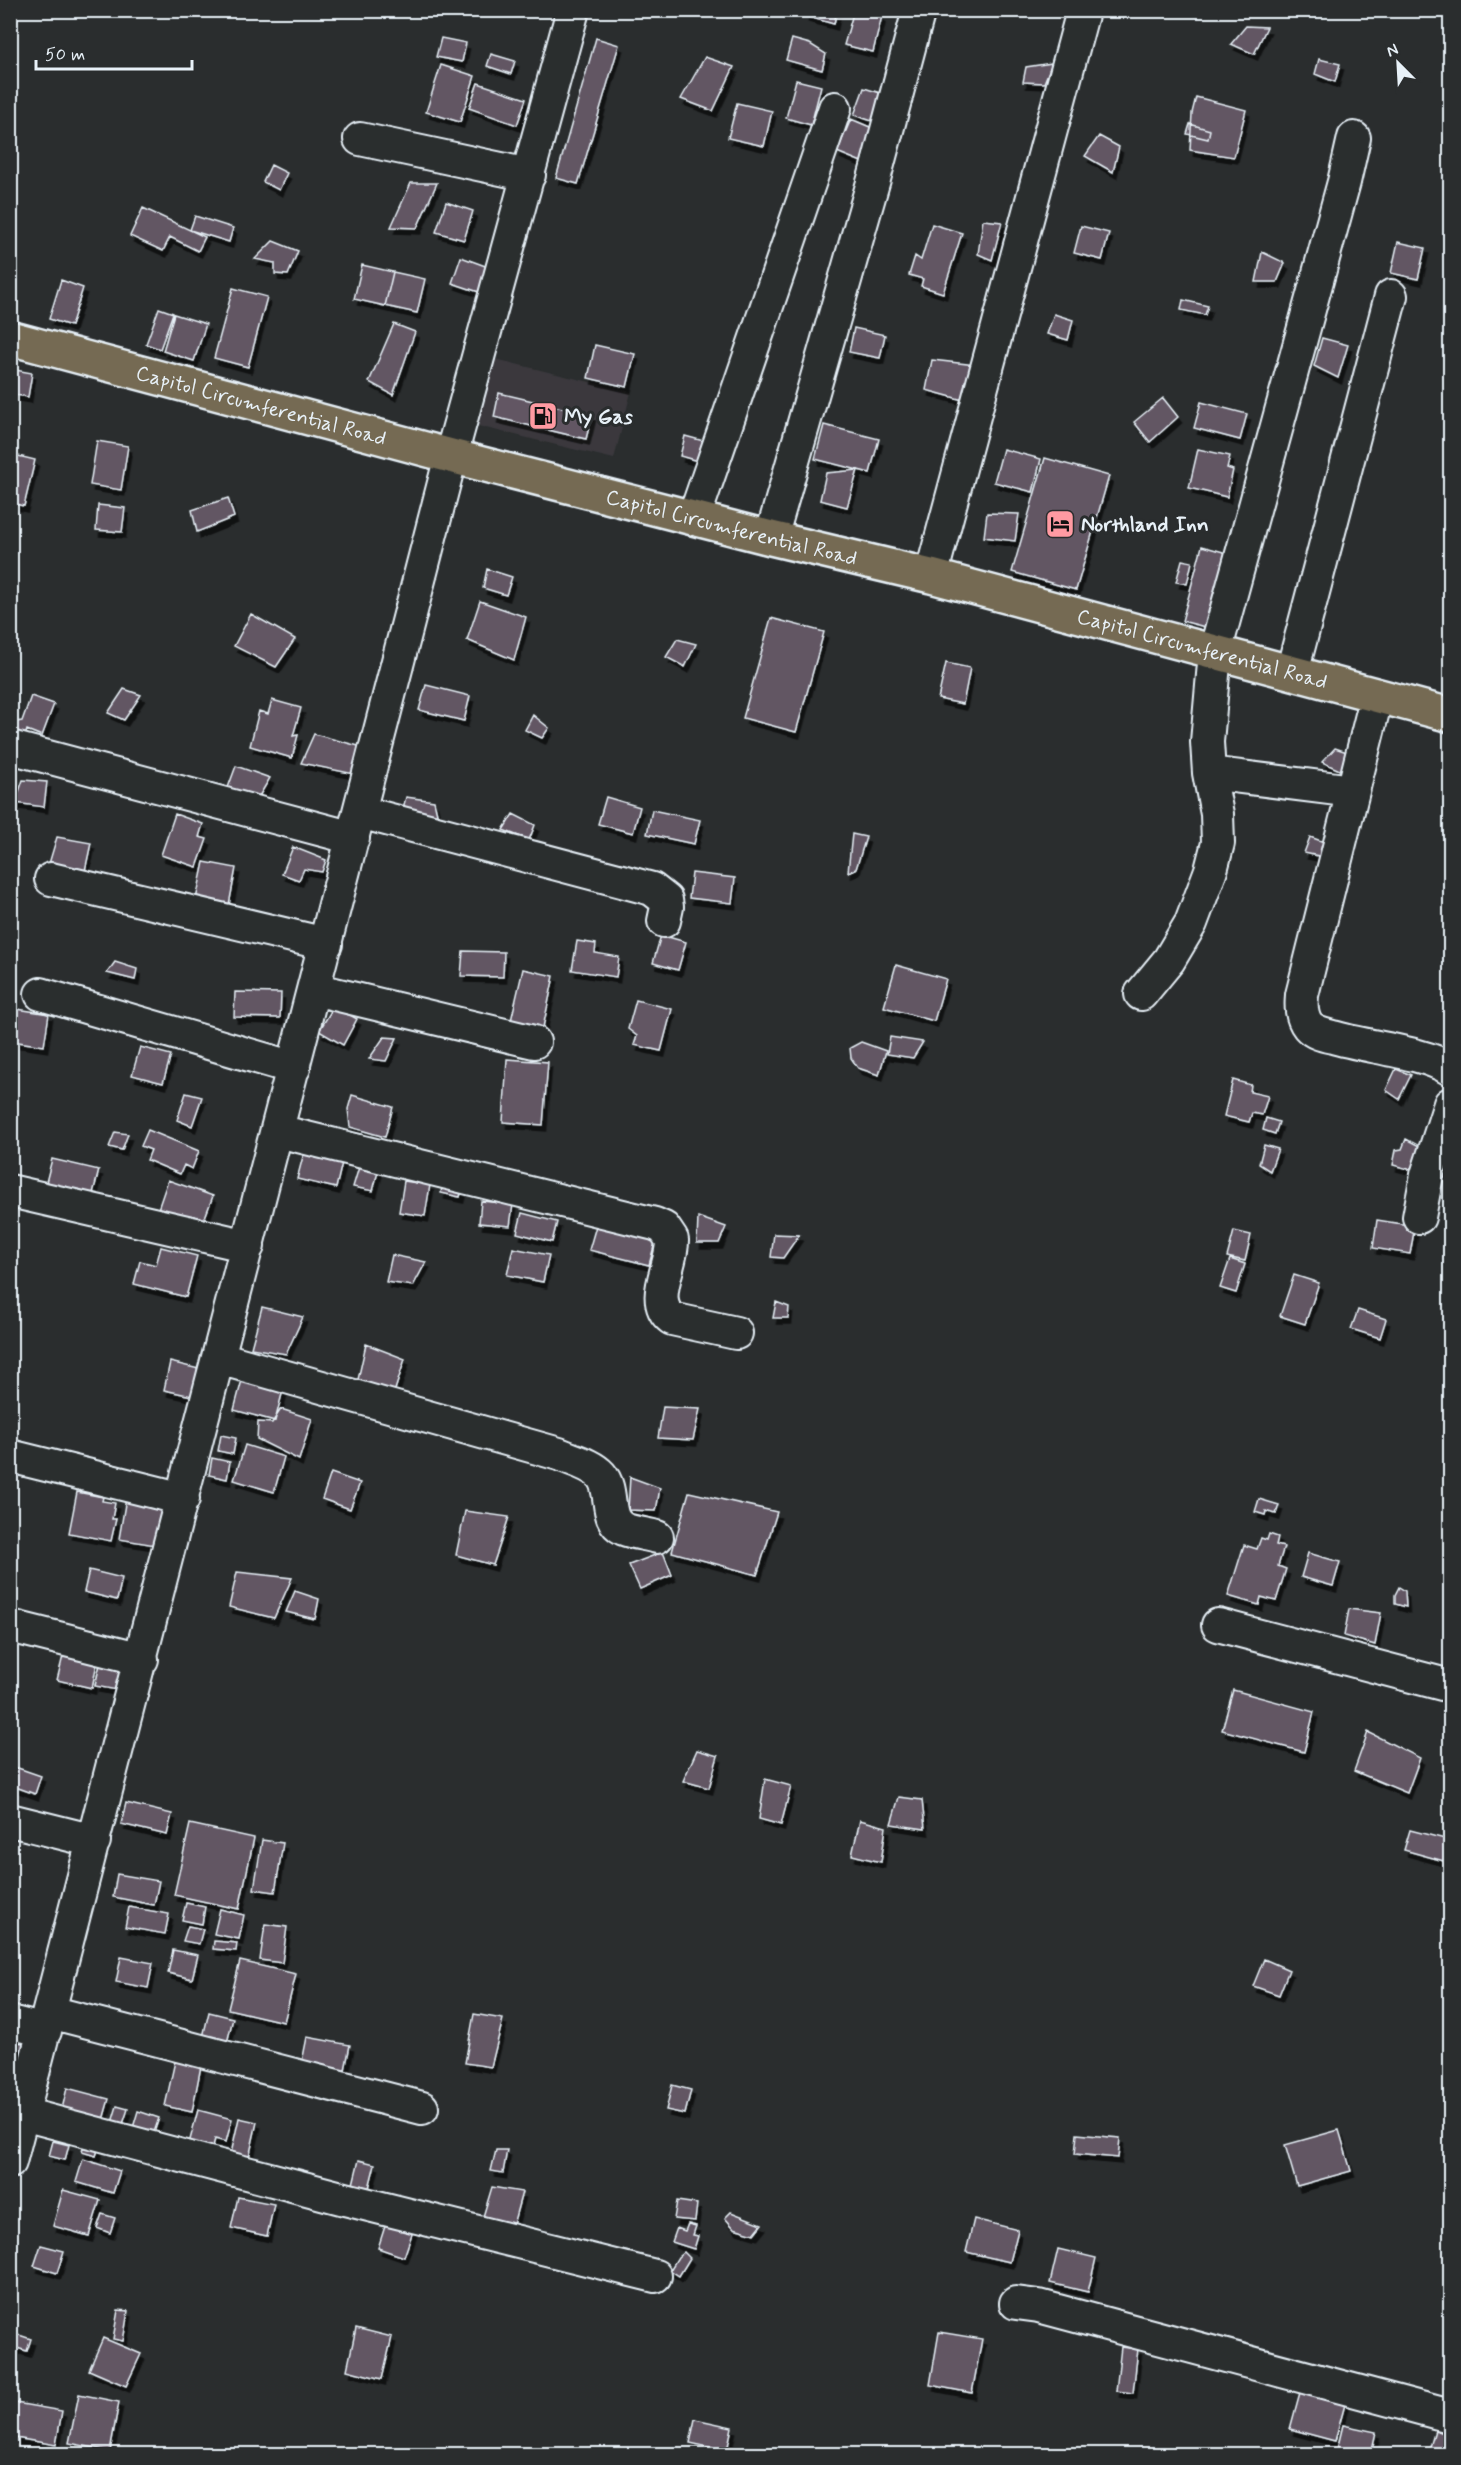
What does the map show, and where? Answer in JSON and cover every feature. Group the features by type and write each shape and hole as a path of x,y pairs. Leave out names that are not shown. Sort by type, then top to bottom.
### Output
{"main road":[{"name":"Capitol Circumferential Road","path":"10,338 452,456 771,538 932,576 1450,715"}],"street":[{"path":"10,2162 452,456 573,10"},
{"path":"771,538 874,179 919,10"},
{"path":"932,576 1083,11"},
{"path":"694,518 835,108"},
{"path":"1141,994 1169,960 1191,923 1211,870 1218,843 1217,814 1209,772 1207,742 1215,652 1344,182 1354,138"},
{"path":"360,139 529,175"},
{"path":"1292,672 1391,296"},
{"path":"1377,695 1302,995 1302,1016 1314,1032 1428,1059 1450,1069"},
{"path":"10,747 652,889 666,900 664,921"},
{"path":"1209,772 1353,791"},
{"path":"51,879 326,944"},
{"path":"314,989 534,1042"},
{"path":"41,994 294,1068"},
{"path":"1419,1217 1427,1174 1450,1104"},
{"path":"278,1131 664,1228 669,1234 672,1248 661,1300 666,1314 672,1319 736,1333"},
{"path":"10,1191 248,1246"},
{"path":"219,1358 559,1454 588,1466 602,1476 607,1486 610,1512 615,1522 624,1529 657,1537"},
{"path":"10,1455 183,1499"},
{"path":"1218,1624 1450,1686"},
{"path":"10,1626 142,1659"},
{"path":"10,1820 94,1841"},
{"path":"10,2022 47,2021 422,2108"},
{"path":"23,2115 345,2199 655,2276"},
{"path":"1016,2303 1038,2306 1450,2416"}],"shaded area":[{"path":"495,359 631,392 614,459 478,426"}],"building":[{"path":"806,10 837,10 834,24 805,16"},
{"path":"854,10 874,10 873,14 882,16 873,52 844,45"},
{"path":"1246,26 1267,27 1254,54 1231,44"},
{"path":"441,38 466,43 462,62 436,57"},
{"path":"596,38 619,45 578,184 556,178"},
{"path":"792,39 810,44 826,54 822,70 786,60"},
{"path":"491,54 515,61 511,74 487,66"},
{"path":"705,57 734,67 713,111 681,99"},
{"path":"1319,59 1340,64 1335,82 1315,74"},
{"path":"1052,63 1044,83 1023,82 1026,67"},
{"path":"441,65 475,76 460,122 426,112"},
{"path":"796,80 821,86 811,125 786,118"},
{"path":"478,83 526,99 517,125 469,108"},
{"path":"864,88 887,95 878,123 854,115"},
{"path":"1196,97 1246,110 1234,157 1190,150 1192,113"},
{"path":"737,103 772,111 764,146 728,138"},
{"path":"851,119 877,130 864,163 837,152"},
{"path":"1190,124 1210,130 1208,139 1187,134"},
{"path":"1099,136 1119,147 1113,172 1085,156"},
{"path":"271,165 287,173 279,190 263,182"},
{"path":"411,183 437,183 417,228 391,227"},
{"path":"446,202 473,211 464,240 436,232"},
{"path":"143,208 205,237 198,251 170,237 163,251 130,236"},
{"path":"195,216 233,228 229,242 190,230"},
{"path":"983,220 1002,222 992,260 978,254"},
{"path":"932,224 962,233 943,293 921,286 923,279 909,275 915,256 921,260"},
{"path":"1081,226 1109,233 1102,260 1074,253"},
{"path":"273,241 298,251 288,275 275,274 275,263 255,259"},
{"path":"1398,242 1425,248 1418,279 1391,273"},
{"path":"1262,252 1285,263 1277,282 1256,282"},
{"path":"461,257 488,267 479,292 452,283"},
{"path":"362,265 393,272 385,306 354,299"},
{"path":"393,272 425,279 417,313 385,306"},
{"path":"61,280 83,288 71,326 49,319"},
{"path":"233,288 267,297 248,367 214,358"},
{"path":"1183,300 1208,306 1205,315 1181,310"},
{"path":"159,308 173,313 160,349 146,344"},
{"path":"174,314 206,324 194,361 163,351"},
{"path":"1054,314 1073,320 1068,340 1047,334"},
{"path":"394,324 415,332 393,395 369,382"},
{"path":"854,328 885,335 880,358 849,352"},
{"path":"1322,338 1348,345 1338,378 1314,366"},
{"path":"595,345 635,354 627,387 588,378"},
{"path":"932,360 976,365 973,382 965,381 963,400 926,390"},
{"path":"10,369 32,373 28,397 10,394"},
{"name":"My Gas","path":"499,393 592,415 586,439 494,417"},
{"path":"1163,398 1178,417 1150,442 1134,422"},
{"path":"1201,402 1247,414 1240,440 1194,428"},
{"path":"824,425 879,439 870,473 815,459"},
{"path":"685,436 711,443 705,463 680,456"},
{"path":"97,441 128,446 121,490 90,485"},
{"path":"1003,449 1041,459 1033,492 994,482"},
{"path":"1198,449 1230,456 1227,468 1233,470 1227,497 1189,488"},
{"path":"10,454 35,460 24,506 10,503"},
{"name":"Northland Inn","path":"1045,458 1109,476 1076,590 1012,572"},
{"path":"858,470 847,507 820,500 826,473"},
{"path":"228,498 234,517 197,532 192,510"},
{"path":"98,505 125,508 122,532 96,530"},
{"path":"987,513 1019,514 1015,541 984,537"},
{"path":"1202,546 1234,555 1213,629 1182,621"},
{"path":"1182,560 1192,562 1187,584 1176,582"},
{"path":"487,569 512,577 506,595 483,588"},
{"path":"480,601 526,617 514,660 467,640"},
{"path":"251,614 295,639 276,667 234,646"},
{"path":"771,618 824,632 796,732 743,718"},
{"path":"677,639 696,644 685,667 666,657"},
{"path":"946,663 970,668 963,704 938,699"},
{"path":"426,685 470,696 464,721 419,710"},
{"path":"124,689 141,695 124,720 108,713"},
{"path":"31,696 54,704 42,736 27,730 23,742 11,738 16,722 22,721"},
{"path":"272,700 301,708 293,736 298,735 292,758 250,746 259,711 268,714"},
{"path":"533,715 549,728 542,738 525,730"},
{"path":"314,734 366,748 354,774 301,763"},
{"path":"1335,748 1350,753 1344,772 1322,762"},
{"path":"236,766 270,778 255,803 226,793"},
{"path":"23,780 47,782 44,807 15,803"},
{"path":"406,797 434,801 438,818 402,812"},
{"path":"606,797 640,807 633,833 598,824"},
{"path":"652,810 700,820 694,844 647,834"},
{"path":"175,814 203,824 199,837 207,839 197,867 161,855"},
{"path":"513,814 535,825 529,840 503,830"},
{"path":"852,834 866,837 856,869 848,872"},
{"path":"57,837 91,843 85,871 48,867"},
{"path":"1310,837 1327,843 1324,857 1304,853"},
{"path":"293,847 326,860 322,872 304,869 299,880 282,874"},
{"path":"204,862 236,868 228,910 195,904"},
{"path":"692,873 735,878 732,903 689,898"},
{"path":"661,935 686,942 678,970 653,963"},
{"path":"577,941 596,944 595,953 619,957 616,977 572,970"},
{"path":"463,951 504,952 503,977 461,976"},
{"path":"115,962 137,969 135,980 107,973"},
{"path":"896,965 946,979 934,1021 884,1007"},
{"path":"523,969 554,976 542,1032 510,1025"},
{"path":"235,992 281,993 280,1018 234,1017"},
{"path":"636,1000 672,1009 661,1051 634,1045 637,1036 628,1029"},
{"path":"334,1006 357,1019 343,1045 319,1031"},
{"path":"17,1009 49,1014 44,1046 12,1041"},
{"path":"384,1037 397,1038 386,1061 369,1059"},
{"path":"890,1037 923,1042 913,1058 887,1054"},
{"path":"861,1042 886,1051 879,1075 858,1068 851,1058 850,1048"},
{"path":"140,1047 171,1055 163,1083 132,1075"},
{"path":"507,1059 548,1062 543,1125 503,1122"},
{"path":"1396,1069 1411,1075 1399,1099 1386,1090"},
{"path":"1233,1080 1251,1085 1250,1092 1268,1096 1262,1115 1252,1113 1249,1122 1224,1116"},
{"path":"186,1093 202,1097 192,1126 177,1120"},
{"path":"352,1095 393,1107 385,1137 350,1127 348,1109"},
{"path":"1266,1118 1279,1122 1275,1134 1263,1130"},
{"path":"148,1130 199,1151 192,1169 184,1165 180,1174 147,1160 151,1150 141,1146"},
{"path":"115,1132 128,1134 122,1150 109,1147"},
{"path":"1406,1139 1425,1149 1416,1171 1393,1165 1396,1150 1402,1149"},
{"path":"306,1145 344,1154 336,1188 297,1179"},
{"path":"1264,1145 1278,1149 1270,1171 1259,1164"},
{"path":"1450,1149 1450,1179 1442,1177"},
{"path":"362,1157 381,1160 373,1191 353,1187"},
{"path":"52,1159 99,1170 91,1201 44,1190"},
{"path":"168,1180 213,1196 201,1228 157,1212"},
{"path":"404,1181 430,1185 425,1216 399,1212"},
{"path":"443,1181 463,1185 460,1197 441,1193"},
{"path":"481,1201 513,1204 510,1226 479,1223"},
{"path":"522,1213 557,1222 552,1242 517,1233"},
{"path":"698,1217 726,1227 719,1243 697,1243"},
{"path":"598,1219 657,1235 649,1265 589,1250"},
{"path":"1377,1220 1415,1226 1410,1254 1373,1248"},
{"path":"1234,1231 1251,1235 1245,1261 1227,1257"},
{"path":"774,1234 799,1235 783,1258 771,1257"},
{"path":"161,1247 197,1256 186,1297 134,1284 140,1261 156,1265"},
{"path":"513,1248 549,1255 543,1282 507,1275"},
{"path":"392,1255 426,1262 413,1286 386,1282"},
{"path":"1230,1259 1245,1264 1236,1293 1220,1288"},
{"path":"1294,1275 1319,1283 1305,1324 1280,1316"},
{"path":"776,1302 789,1307 788,1318 773,1318"},
{"path":"262,1307 303,1317 286,1354 251,1348"},
{"path":"1358,1310 1386,1319 1380,1338 1351,1329"},
{"path":"366,1344 405,1359 393,1396 357,1384"},
{"path":"170,1362 199,1369 192,1396 164,1390"},
{"path":"242,1380 283,1390 275,1421 234,1410"},
{"path":"663,1407 700,1409 693,1440 658,1438"},
{"path":"281,1409 312,1419 299,1460 257,1439 258,1422 272,1423"},
{"path":"221,1435 236,1438 233,1454 218,1451"},
{"path":"245,1445 284,1457 274,1492 234,1480"},
{"path":"212,1458 230,1462 227,1479 209,1475"},
{"path":"331,1473 360,1483 350,1509 322,1499"},
{"path":"630,1477 660,1488 656,1511 628,1510"},
{"path":"77,1492 103,1497 102,1501 115,1503 112,1519 116,1519 111,1541 69,1533"},
{"path":"689,1492 777,1512 757,1575 672,1552"},
{"path":"126,1498 162,1505 155,1545 119,1539"},
{"path":"1259,1499 1279,1505 1276,1514 1266,1511 1265,1515 1255,1512"},
{"path":"465,1511 509,1517 493,1565 456,1555"},
{"path":"1269,1534 1278,1537 1276,1545 1284,1547 1278,1566 1286,1569 1276,1601 1261,1597 1259,1605 1228,1596 1244,1545 1257,1549 1261,1538 1267,1540"},
{"path":"663,1552 672,1575 640,1589 629,1565"},
{"path":"1308,1553 1340,1562 1333,1586 1301,1577"},
{"path":"89,1570 122,1578 117,1600 84,1592"},
{"path":"237,1572 292,1578 274,1618 229,1607"},
{"path":"1399,1587 1405,1591 1406,1607 1395,1604 1395,1595"},
{"path":"295,1591 319,1599 315,1619 286,1612"},
{"path":"1349,1609 1381,1613 1375,1645 1344,1636"},
{"path":"63,1656 97,1663 92,1688 57,1680"},
{"path":"100,1664 121,1669 117,1690 95,1686"},
{"path":"1233,1690 1314,1712 1304,1752 1222,1730"},
{"path":"1368,1732 1420,1758 1407,1793 1354,1771"},
{"path":"697,1750 718,1756 709,1788 683,1781"},
{"path":"15,1767 41,1776 35,1794 10,1785"},
{"path":"765,1779 791,1786 781,1825 759,1819"},
{"path":"899,1797 922,1800 925,1829 891,1824"},
{"path":"126,1803 172,1814 167,1835 121,1824"},
{"path":"860,1820 886,1827 881,1862 852,1855"},
{"path":"190,1824 254,1838 239,1909 174,1895"},
{"path":"1410,1830 1449,1840 1444,1861 1404,1850"},
{"path":"262,1840 283,1843 275,1892 254,1889"},
{"path":"117,1874 159,1881 154,1905 113,1897"},
{"path":"186,1903 205,1907 202,1924 182,1920"},
{"path":"129,1907 169,1914 165,1934 125,1927"},
{"path":"220,1909 244,1915 239,1939 214,1934"},
{"path":"265,1924 287,1927 282,1963 260,1960"},
{"path":"188,1926 203,1929 199,1944 183,1941"},
{"path":"214,1941 237,1943 236,1951 213,1949"},
{"path":"173,1950 198,1955 192,1979 168,1973"},
{"path":"121,1957 153,1963 148,1988 116,1982"},
{"path":"1264,1959 1289,1970 1279,1995 1253,1986"},
{"path":"240,1961 296,1974 284,2022 228,2009"},
{"path":"209,2012 233,2018 227,2043 203,2037"},
{"path":"474,2014 503,2019 491,2067 465,2063"},
{"path":"10,2033 30,2038 23,2064 10,2061"},
{"path":"307,2037 350,2045 344,2075 301,2067"},
{"path":"175,2061 201,2066 192,2112 165,2106"},
{"path":"672,2085 691,2090 685,2114 666,2110"},
{"path":"67,2088 109,2099 103,2120 62,2109"},
{"path":"117,2106 128,2109 120,2133 110,2129"},
{"path":"198,2110 232,2119 226,2142 215,2139 210,2157 187,2151"},
{"path":"138,2111 159,2118 152,2138 132,2131"},
{"path":"239,2118 257,2122 248,2162 230,2158"},
{"path":"1339,2130 1351,2171 1297,2186 1285,2145"},
{"path":"1077,2134 1120,2138 1118,2158 1075,2154"},
{"path":"85,2140 100,2144 96,2156 82,2152"},
{"path":"53,2141 69,2145 65,2160 49,2156"},
{"path":"496,2150 507,2150 503,2173 491,2171"},
{"path":"83,2159 120,2171 113,2193 76,2182"},
{"path":"359,2160 375,2164 369,2188 353,2184"},
{"path":"492,2187 522,2192 510,2236 479,2230"},
{"path":"63,2190 100,2200 89,2236 53,2226"},
{"path":"238,2197 274,2204 267,2236 231,2228"},
{"path":"677,2201 697,2204 695,2221 674,2219"},
{"path":"731,2212 762,2224 754,2234 734,2228 725,2218"},
{"path":"102,2214 115,2218 110,2233 97,2228"},
{"path":"974,2219 1018,2230 1010,2262 966,2252"},
{"path":"387,2220 414,2228 404,2257 378,2248"},
{"path":"688,2224 696,2226 693,2235 698,2236 694,2249 672,2242 677,2228 685,2231"},
{"path":"41,2245 64,2251 57,2273 34,2266"},
{"path":"1058,2249 1096,2258 1088,2292 1050,2283"},
{"path":"684,2252 690,2258 679,2276 670,2270"},
{"path":"118,2310 128,2311 123,2341 113,2339"},
{"path":"356,2328 392,2337 382,2379 347,2370"},
{"path":"10,2332 31,2339 27,2351 10,2346"},
{"path":"939,2332 982,2339 972,2393 930,2385"},
{"path":"103,2338 141,2354 126,2386 89,2370"},
{"path":"1121,2347 1138,2349 1133,2393 1116,2391"},
{"path":"1302,2385 1347,2397 1335,2441 1290,2429"},
{"path":"79,2394 119,2402 110,2451 69,2443"},
{"path":"10,2402 62,2411 56,2445 10,2437"},
{"path":"695,2419 732,2427 727,2451 690,2443"},
{"path":"1343,2425 1376,2432 1371,2454 1336,2454"},
{"path":"1435,2430 1450,2435 1450,2454 1428,2454"}],"place":[{"name":"My Gas","path":"543,416"},
{"name":"Northland Inn","path":"1060,524"}]}
